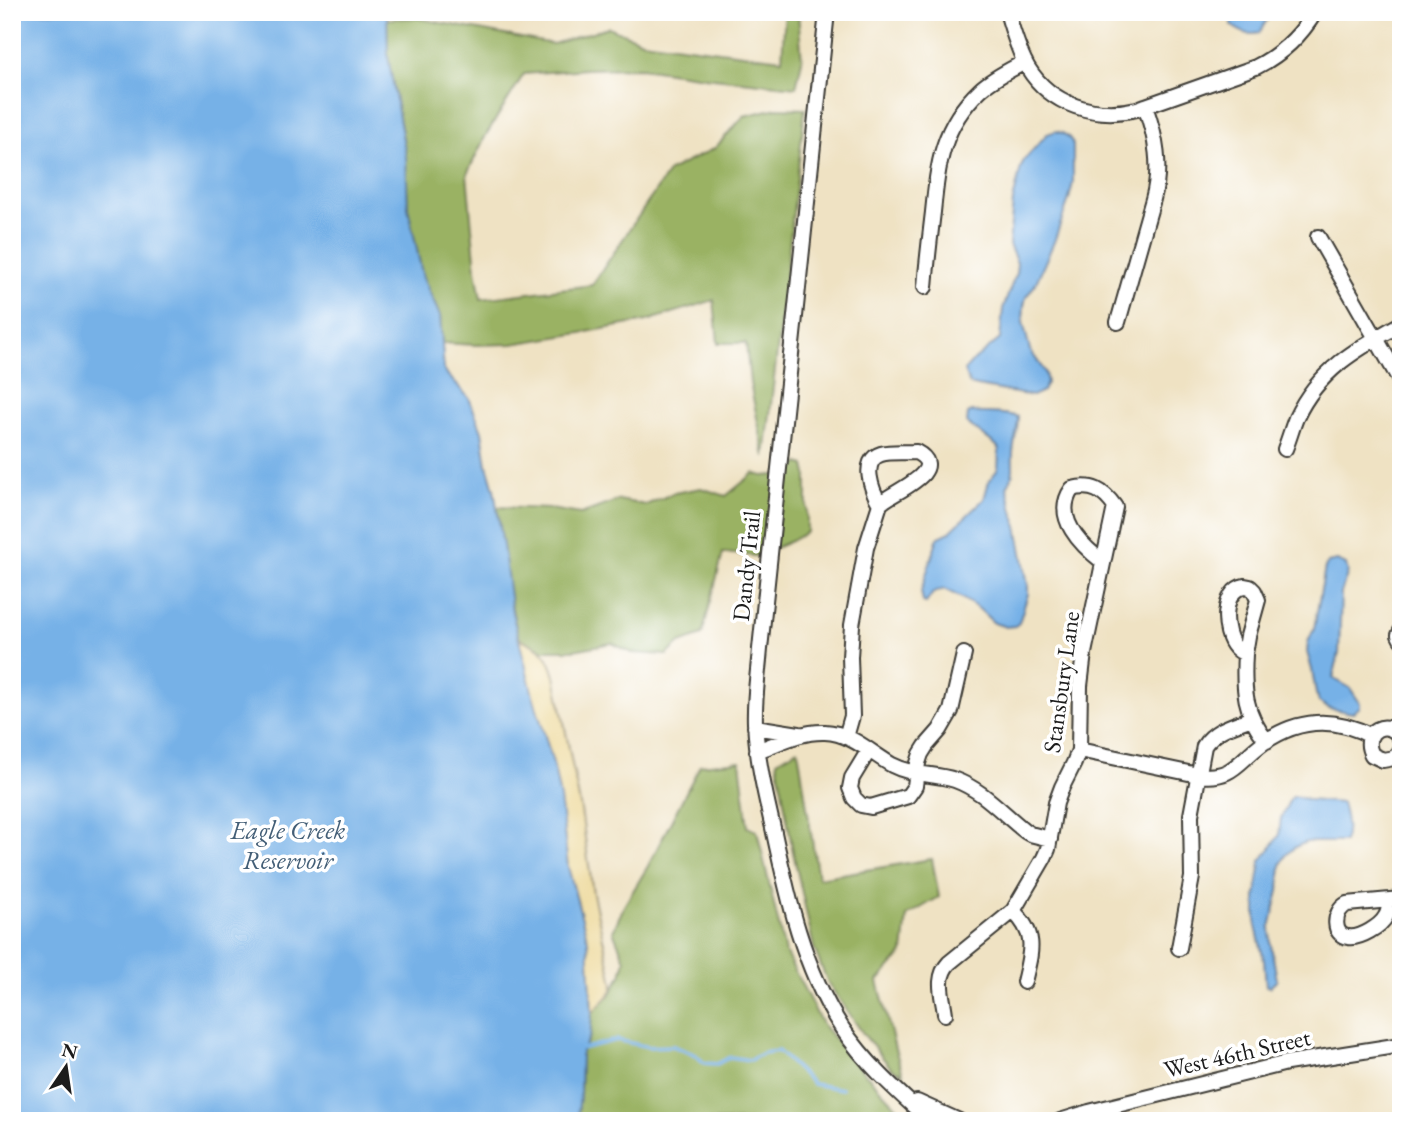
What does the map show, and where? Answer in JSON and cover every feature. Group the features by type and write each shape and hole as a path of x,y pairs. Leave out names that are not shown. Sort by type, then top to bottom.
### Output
{"street":[{"name":"Dandy Trail","path":"827,12 760,649 755,727 757,751 786,891 814,976 828,1006 849,1039 897,1092"},
{"path":"1007,12 1018,47 1038,80 1055,96 1075,106 1103,113 1125,112 1246,72 1289,46 1315,12"},
{"path":"925,287 937,171 948,133 960,113 979,92 992,81 1025,62"},
{"path":"1118,322 1157,182 1157,152 1145,106"},
{"path":"1318,237 1401,382"},
{"path":"1285,449 1297,417 1322,379 1351,352 1401,324"},
{"name":"Stansbury Lane","path":"945,1014 940,984 945,968 1013,911 1047,852 1056,803 1079,750 1081,670 1115,507 1109,499 1093,488 1083,486 1072,489 1065,503 1065,517 1077,538 1103,562"},
{"path":"846,737 852,716 852,625 866,548 880,504"},
{"path":"1401,631 1401,639"},
{"path":"869,750 851,780 852,793 861,805 871,807 908,796 915,786 919,759 924,748 940,730 951,711 964,654"},
{"path":"1245,654 1246,701 1252,718 1267,741"},
{"path":"1179,948 1192,877 1191,820 1202,752 1209,739 1219,731 1252,718"},
{"path":"1079,750 1214,776 1237,767 1267,741 1299,726 1328,722 1353,727 1371,736"},
{"path":"755,727 800,734 823,732 846,737 894,766 970,786 1024,831 1050,839"},
{"path":"1400,733 1385,727 1377,730 1371,736 1369,747 1375,757 1387,760 1400,754"},
{"path":"757,751 800,734"},
{"path":"1395,899 1385,917 1371,930 1348,937 1340,934 1336,915 1342,906 1395,899"},
{"path":"1013,911 1023,922 1031,940 1024,982"},
{"name":"West 46th Street","path":"1060,1121 1287,1063 1401,1045"},
{"path":"897,1092 917,1121"},
{"path":"897,1092 930,1121"},
{"path":"897,1092 959,1121"},
{"path":"1090,1121 1103,1108"}],"green space":[{"path":"785,12 798,12 802,61 796,87 641,68 524,74 486,135 467,174 481,299 592,285 669,171 715,148 744,116 777,108 805,109 765,457 750,383 746,343 718,343 714,300 647,321 512,344 442,343 440,316 423,278 408,208 404,143 388,57 387,19 416,18 553,44 608,27 642,41 782,59"},
{"path":"799,463 805,465 807,474 807,532 756,556 723,553 702,635 680,643 667,655 632,653 612,643 574,650 543,650 519,638 497,507 550,509 581,514 619,500 646,505 674,493 701,488 726,496 754,473 763,476 789,474"},
{"path":"798,749 818,878 932,859 939,897 907,916 903,953 878,981 903,1074 891,1068 864,1035 828,983 814,948 777,761"},
{"path":"740,761 748,827 757,831 785,952 822,1024 908,1121 577,1121 581,1053 590,1036 592,1014 610,995 621,975 625,960 613,931 624,906 648,866 700,765"}],"sand":[{"path":"519,638 543,652 555,676 581,810 593,894 613,983 608,996 592,1014 588,941 568,867 553,763"}],"water":[{"name":"Eagle Creek Reservoir","path":"12,12 387,12 388,57 406,156 408,208 423,278 440,316 444,371 469,398 482,431 494,489 512,612 553,763 568,867 588,941 592,1014 590,1036 581,1053 577,1121 12,1121"},
{"path":"1220,12 1272,12 1259,33 1251,34 1232,26 1230,19"},
{"path":"1056,131 1067,136 1073,145 1073,183 1054,242 1035,285 1026,297 1023,322 1030,350 1045,372 1047,383 1043,391 1032,396 972,385 964,371 1000,339 1003,309 1016,273 1017,263 1009,245 1013,201 1021,167 1047,134"},
{"path":"972,412 1018,417 1013,474 1007,487 1018,531 1028,594 1019,623 1015,626 1006,627 994,623 979,609 944,589 933,593 926,603 923,602 921,591 937,540 950,532 984,499 989,481 998,469 997,446 967,423 968,414"},
{"path":"1337,561 1346,565 1348,571 1341,593 1339,653 1333,678 1350,688 1360,703 1360,707 1352,713 1328,708 1319,702 1307,652 1325,567 1328,563"},
{"path":"1294,796 1342,803 1346,832 1344,842 1306,842 1295,847 1286,855 1281,865 1279,891 1270,927 1277,980 1270,987 1266,986 1264,961 1256,926 1256,896 1261,861 1279,836 1281,818"}],"waterway":[{"path":"581,1049 617,1040 649,1047 673,1046 696,1055 704,1063 717,1064 730,1057 750,1060 763,1053 778,1051 813,1084 842,1089"}]}
